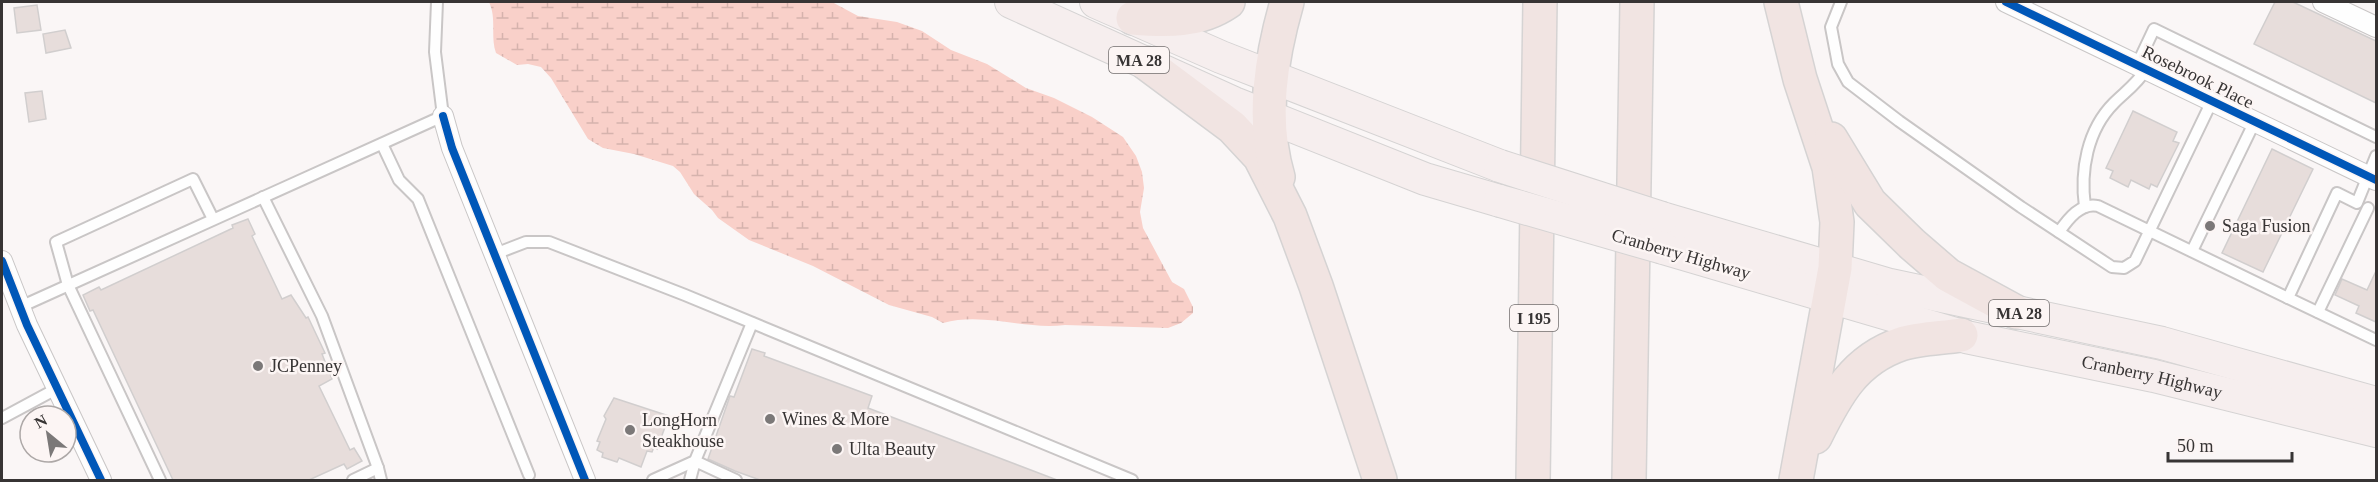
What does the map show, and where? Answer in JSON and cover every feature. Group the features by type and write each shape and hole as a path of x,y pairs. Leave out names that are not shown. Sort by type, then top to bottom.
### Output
{"highway":[{"path":"1132,18 1177,20 1201,16 1228,2"},
{"path":"1287,2 1277,36 1271,76 1268,117 1274,163 1380,480"},
{"name":"I 195","path":"1533,480 1540,2"},
{"path":"1629,480 1637,2"},
{"path":"1780,2 1800,79 1829,167 1837,222 1832,282 1797,478"},
{"path":"1146,63 1232,127 1260,157 1290,216"},
{"path":"1800,79 1839,155 1870,203 1911,244 1948,275 2016,312"},
{"path":"1797,478 1836,397 1850,376 1882,353 1901,344 1961,335"}],"main road":[{"name":"Cranberry Highway","path":"1011,2 1268,117 1425,179 1500,201 1663,233 1832,282 1961,335 2154,376 2376,431"},
{"name":"Cranberry Highway","path":"1096,2 1271,76 1663,233"},
{"name":"Cranberry Highway","path":"1832,282 1890,285 2162,343 2376,402"}],"street":[{"name":"Rosebrook Place","path":"2006,2 2373,178"},
{"path":"2323,2 2376,27"},
{"path":"443,116 452,148 585,480"},
{"path":"2,261 20,307 102,480"}],"lane":[{"path":"20,307 443,116 435,52 437,2"},
{"path":"1840,2 1831,27 1838,64 1848,82 1899,121 2112,267 2124,268 2135,261 2212,101"},
{"path":"2085,207 2083,176 2089,146 2107,111 2139,80 2154,29 2376,137"},
{"path":"2192,251 2255,121"},
{"path":"382,144 399,180 417,199 529,475"},
{"path":"2357,203 2373,178 2376,156"},
{"path":"160,480 68,285 56,242 194,178 213,219"},
{"path":"2288,298 2337,193 2372,211 2319,312"},
{"path":"263,197 322,316 381,480"},
{"path":"2059,232 2070,218 2085,207 2098,206 2376,340"},
{"path":"495,254 526,242 549,242 752,322 1132,480"},
{"path":"690,480 695,460 752,322"},
{"path":"2,418 58,388"},
{"path":"653,480 695,460"},
{"path":"695,460 736,480"},
{"path":"353,480 378,468"}],"green space":[{"path":"489,2 832,2 858,16 897,22 922,31 951,50 987,64 1026,88 1054,98 1092,117 1123,137 1136,156 1142,172 1144,188 1140,212 1143,228 1172,282 1184,289 1193,307 1193,313 1181,323 1168,328 1050,326 974,319 943,323 932,317 889,305 813,266 749,240 718,218 694,194 680,172 673,166 634,154 603,148 588,139 551,78 541,67 528,64 517,65 496,53 493,15"}],"building":[{"path":"2275,2 2293,2 2376,41 2376,103 2254,44"},
{"path":"37,5 41,30 17,33 14,8"},
{"path":"65,30 71,48 46,53 43,34"},
{"path":"42,91 46,119 29,122 25,93"},
{"path":"2133,111 2177,132 2173,141 2179,143 2157,187 2151,184 2149,189 2131,180 2128,187 2110,178 2113,171 2106,168"},
{"path":"2272,149 2313,169 2263,272 2222,253"},
{"path":"248,219 255,234 252,236 282,299 291,295 306,318 308,317 325,353 322,354 332,379 319,386 350,450 354,448 362,461 347,469 344,464 309,480 173,480 93,310 90,311 83,295 99,287 101,290"},
{"path":"2376,271 2376,322 2356,313 2359,306 2335,295 2342,279 2367,290"},
{"path":"752,349 765,353 764,356 872,396 868,408 1057,480 760,480 735,471 708,459 730,396 734,397"},
{"path":"614,398 669,416 657,449 654,447 652,452 647,451 641,467 619,458 617,462 602,457 603,453 597,450 600,442 597,441 606,419 604,416"}],"cycle path":[{"path":"2006,2 2376,180"},
{"path":"443,116 452,148 585,480"},
{"path":"2,261 27,325 101,480"}],"place":[{"name":"Saga Fusion","path":"2210,226"},
{"name":"JCPenney","path":"258,366"},
{"name":"Wines & More","path":"770,419"},
{"name":"LongHorn Steakhouse","path":"630,430"},
{"name":"Ulta Beauty","path":"837,449"}]}
